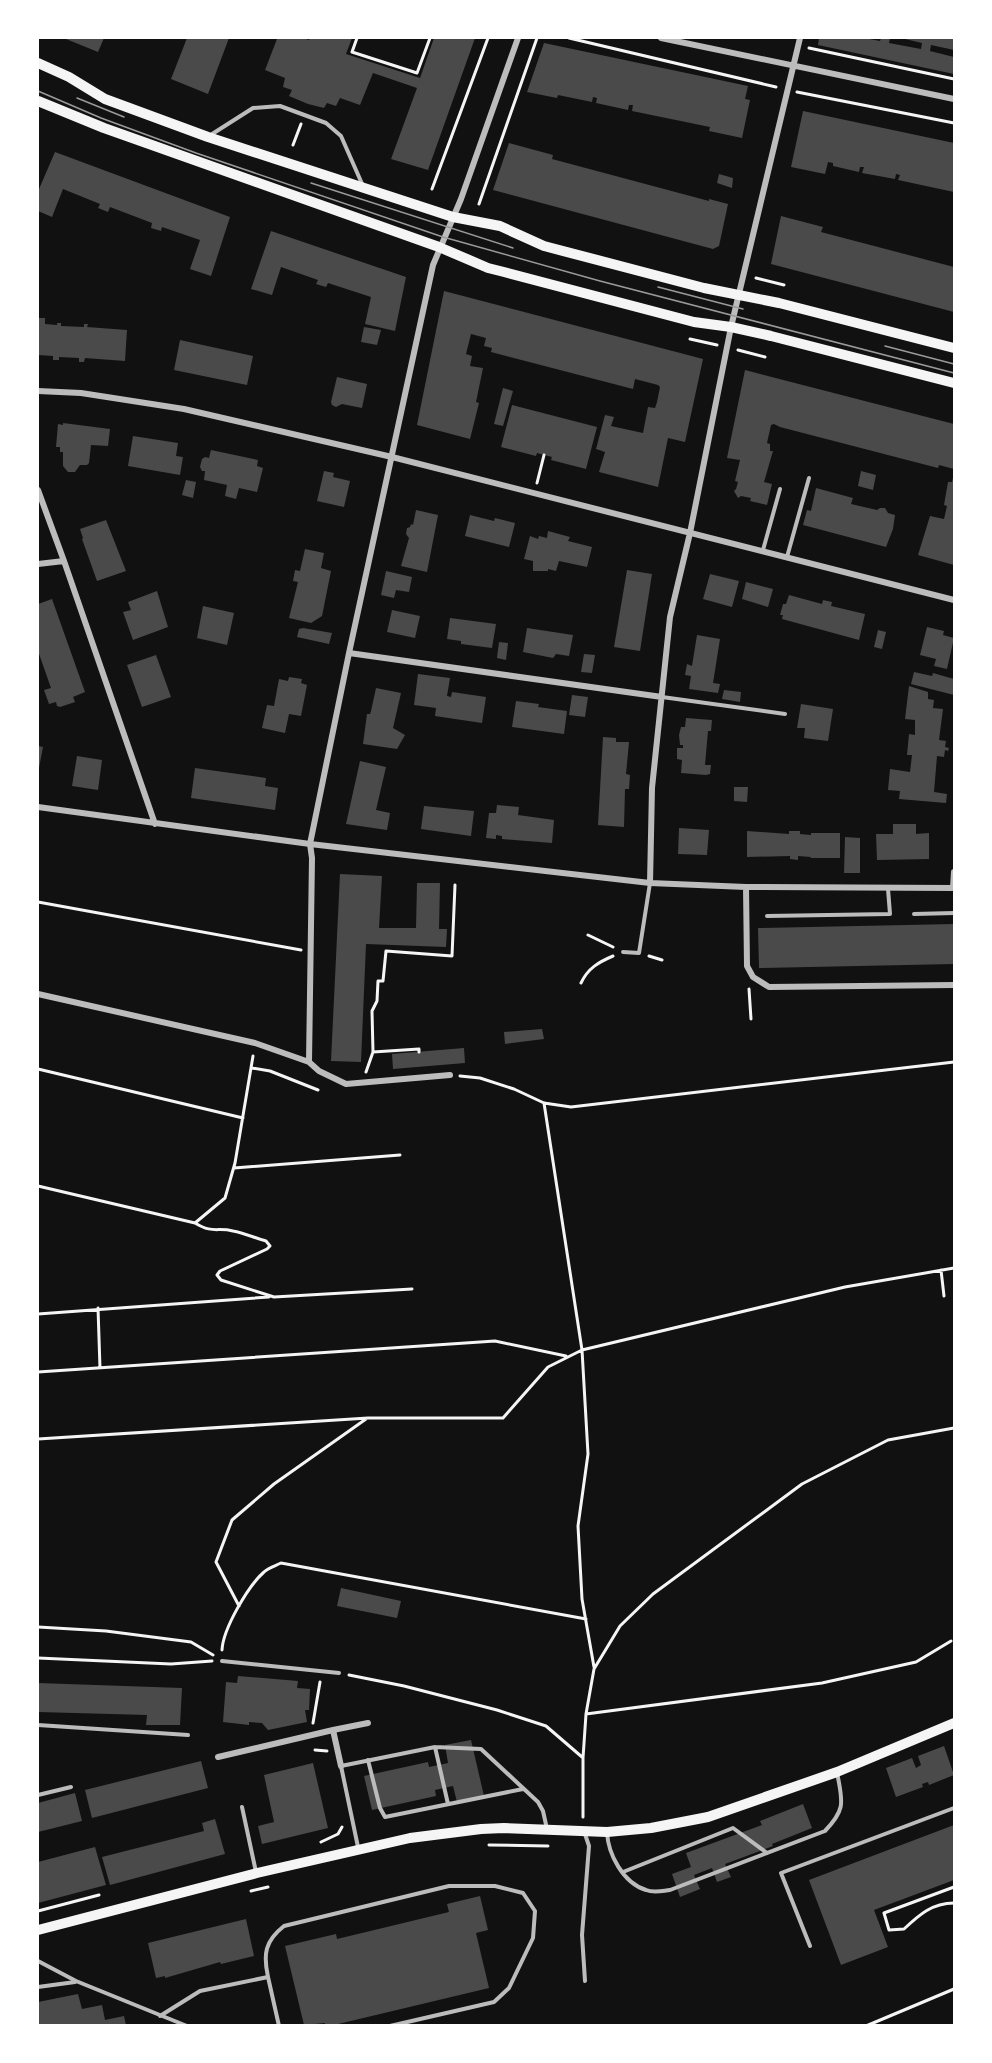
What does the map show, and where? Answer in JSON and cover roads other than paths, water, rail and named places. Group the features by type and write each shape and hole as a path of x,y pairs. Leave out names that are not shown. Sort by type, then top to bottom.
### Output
{"main road":[{"path":"38,63 69,77 105,99 208,137 453,217 500,226 543,246 954,348"},
{"path":"38,101 104,128 439,247 488,268 694,322 730,327 954,383"},
{"path":"38,1930 256,1873 410,1838 481,1829 607,1832 651,1828 708,1817 837,1772 954,1723"}],"street":[{"path":"309,1062 312,858 310,844 349,653 430,276 519,38"},
{"path":"661,38 954,99"},
{"path":"650,883 652,788 670,617 690,533 730,327 800,38"},
{"path":"38,391 81,393 184,409 392,457 954,600"},
{"path":"38,490 155,824"},
{"path":"38,564 64,561"},
{"path":"349,653 662,697"},
{"path":"38,807 310,844 650,883 746,887 954,888 954,872"},
{"path":"746,887 747,966 753,977 769,987 954,985"},
{"path":"38,994 255,1043 309,1062 319,1071 346,1084 450,1075"},
{"path":"218,1757 368,1723"},
{"path":"333,1730 341,1766"}],"lane":[{"path":"208,137 253,108 280,106 326,123 341,136 363,187"},
{"path":"787,557 809,478"},
{"path":"763,550 780,489"},
{"path":"662,697 786,714"},
{"path":"623,952 639,952 650,883"},
{"path":"767,916 890,914 888,889"},
{"path":"915,914 954,913"},
{"path":"222,1661 339,1673"},
{"path":"38,1725 188,1735"},
{"path":"359,1851 341,1766 435,1748 481,1749 538,1802 543,1810 547,1829"},
{"path":"435,1748 448,1804"},
{"path":"368,1760 380,1808 385,1817 524,1789"},
{"path":"607,1832 608,1846 614,1860 635,1885 655,1892 670,1890 825,1831 837,1818 843,1802 837,1772"},
{"path":"38,1795 70,1787"},
{"path":"242,1807 256,1873"},
{"path":"810,1946 781,1873 954,1808"},
{"path":"623,1872 733,1828 767,1853"},
{"path":"584,1830 588,1846 582,1935 585,1981"},
{"path":"279,2025 264,1960 268,1944 274,1934 284,1926 448,1886 495,1886 523,1893 535,1911 533,1938 509,1988 502,1995 494,2002 390,2025"},
{"path":"38,1961 76,1982 187,2025"},
{"path":"160,2016 200,1991 268,1977"},
{"path":"38,1987 76,1982"}],"tram line":[{"path":"38,91 101,118 196,153 443,237 600,281 954,373"},
{"path":"77,98 124,117"},
{"path":"311,183 513,248"},
{"path":"658,287 743,309"},
{"path":"885,346 954,364"}]}
